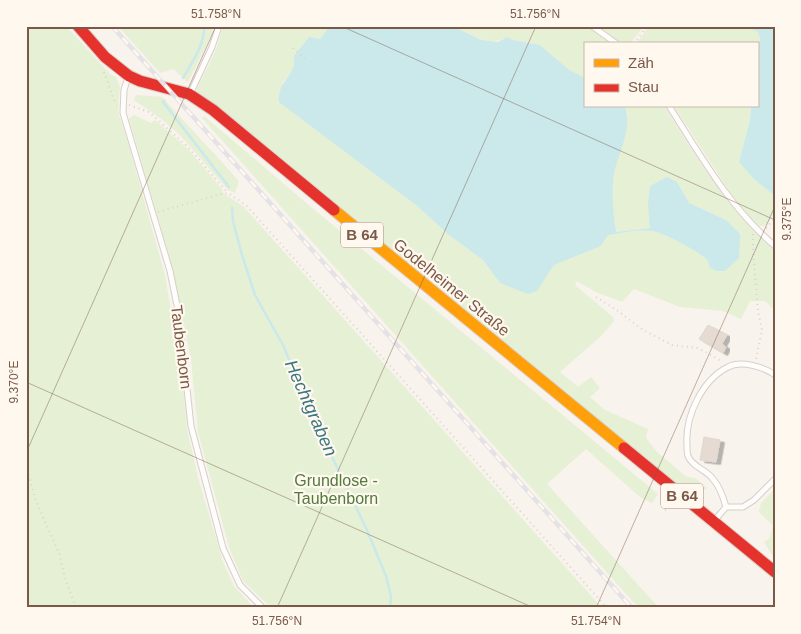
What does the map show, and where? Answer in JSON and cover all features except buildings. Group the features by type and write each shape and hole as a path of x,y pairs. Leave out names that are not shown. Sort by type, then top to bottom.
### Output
{"main road":[{"name":"Godelheimer Straße","path":"78,26 105,57 129,76 140,81 190,94 213,110 446,304 775,572"}],"lane":[{"path":"190,94 212,47 219,26"},
{"path":"592,26 614,42"},
{"name":"Taubenborn","path":"129,76 124,90 123,113 170,271 179,315 191,426 223,548 240,586 264,608"},
{"path":"670,108 726,194 754,227 775,246"},
{"path":"726,506 720,488 712,477 699,469 688,457 686,433 691,415 711,379 729,366 755,365 775,375"},
{"path":"726,506 743,507 754,500 775,479"},
{"path":"713,522 726,506"}],"path":[{"path":"635,42 647,26"},
{"path":"293,48 306,60"},
{"path":"104,72 119,114 123,113"},
{"path":"137,107 149,112 187,146 228,194 246,205 607,608"},
{"path":"152,213 221,194 228,194"},
{"path":"761,234 775,218"},
{"path":"754,227 753,251 758,312 762,330 755,365"},
{"path":"596,297 650,334 672,345 698,348 729,366"},
{"path":"26,465 36,501 59,553 65,578 76,608"}],"green space":[{"path":"26,26 66,26 110,74 116,77 120,87 118,112 165,275 182,377 187,429 198,478 223,562 234,586 254,608 26,608"},
{"path":"118,26 213,26 212,34 188,82 173,69 160,73"},
{"path":"222,26 330,26 320,39 313,38 292,72 282,83 449,235 483,260 500,283 537,291 554,265 601,246 608,235 641,230 657,232 689,248 703,256 708,261 710,268 726,220 689,203 677,182 650,228 616,232 611,198 614,173 628,115 626,108 665,108 701,164 728,201 758,235 775,250 775,311 765,301 750,301 741,319 723,311 680,307 634,289 622,302 596,292 577,281 575,285 613,317 614,321 601,336 560,372 578,387 591,377 600,388 590,397 605,410 648,429 646,438 657,452 687,477 695,478 707,488 696,494 684,491 197,91 209,66"},
{"path":"452,26 588,26 609,42 584,42 584,77 568,69 540,45 513,40 507,37 500,40 486,41"},
{"path":"598,26 644,26 632,42 618,42"},
{"path":"649,26 750,26 758,32 760,39 758,50 758,42 637,42"},
{"path":"136,95 162,97 239,181 235,193 228,190 181,136 164,121 134,100"},
{"path":"675,108 751,108 750,120 739,162 775,194 775,214 765,226 760,226 755,223 731,194"},
{"name":"Grundlose - Taubenborn","path":"134,115 151,123 155,120 188,149 222,189 223,193 244,207 602,608 271,608 243,581 229,547 198,432 191,359 171,262 129,119"},
{"path":"204,116 658,494 652,503 640,497 586,449 547,484 659,608 639,608 202,118"},
{"path":"775,489 775,560 764,542 769,539 773,526 759,512 761,503"}],"water":[{"path":"330,26 452,26 481,40 498,42 507,37 513,40 540,45 568,69 584,77 584,108 625,108 626,132 613,181 616,232 650,228 648,204 650,186 667,177 677,182 689,203 726,220 740,234 739,258 725,271 717,271 710,268 708,261 703,256 672,239 657,232 636,231 608,235 601,246 554,265 537,291 528,294 500,283 483,260 449,235 416,205 279,102 281,87 293,69 294,56 309,37 320,39"},
{"path":"750,26 775,26 774,195 754,179 739,162 750,120 751,108 758,108 758,50 760,39 758,32"}],"waterway":[{"name":"Hechtgraben","path":"183,78 200,47 204,26"},
{"name":"Hechtgraben","path":"164,101 229,187"},
{"name":"Hechtgraben","path":"232,208 233,221 255,295 283,345 314,419 366,528 386,576 391,597 390,608"}],"railway":[{"path":"112,26 632,608"}],"traffic: slow":[{"path":"334,210 624,448"}],"traffic: jam":[{"path":"78,26 105,57 129,76 140,81 189,94 213,110 334,210"},
{"path":"624,448 775,572"}]}
